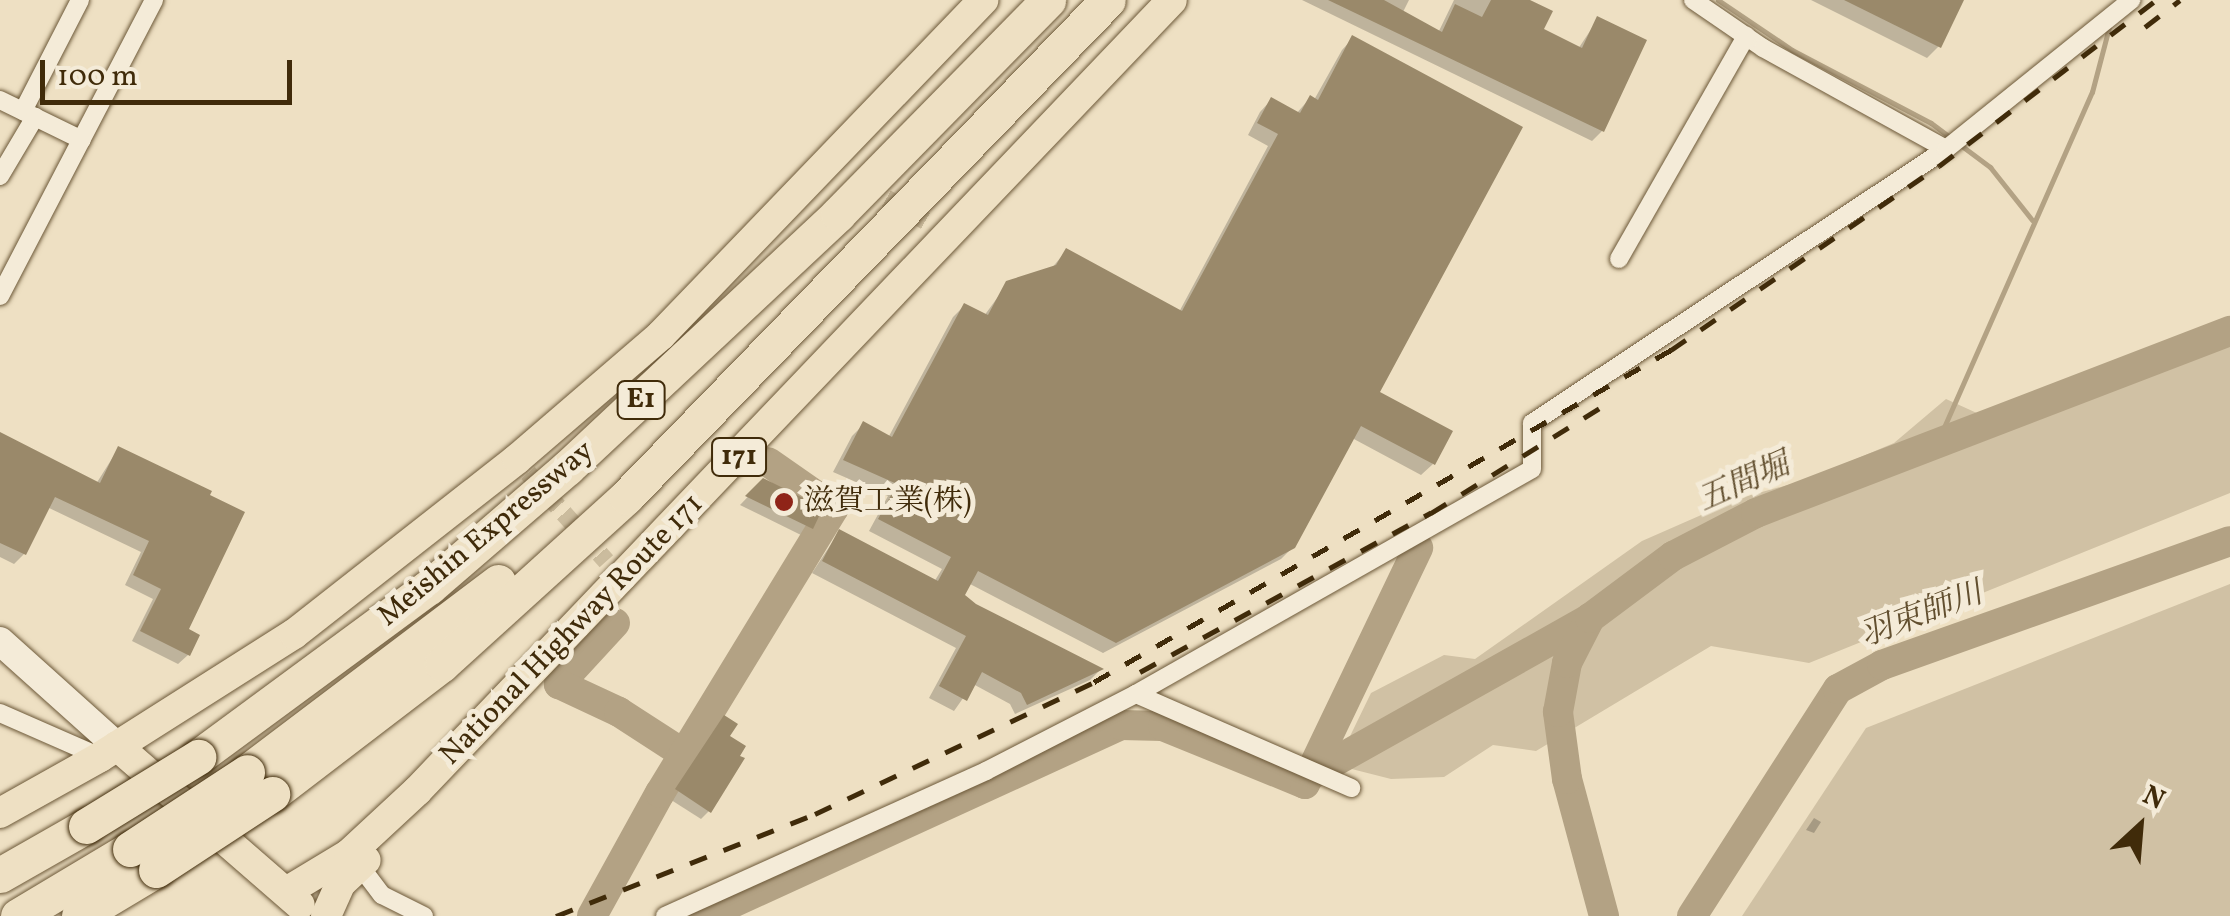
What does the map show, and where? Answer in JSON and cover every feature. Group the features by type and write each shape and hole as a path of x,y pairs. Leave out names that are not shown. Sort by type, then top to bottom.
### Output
{"highway":[{"path":"0,813 109,751 294,634 522,466 661,335 982,0"},
{"name":"Meishin Expressway","path":"0,874 198,757 429,587 566,468 838,214 1048,0"},
{"name":"Meishin Expressway","path":"79,916 143,860 260,783 466,610 828,287 1108,0"},
{"name":"National Highway Route 171","path":"286,892 349,854 494,711 615,569 939,229 1172,0"},
{"path":"326,916 340,884 472,749 494,711"},
{"path":"109,751 312,916"},
{"name":"Meishin Expressway","path":"18,916 143,860"}],"main road":[{"path":"0,641 109,751"}],"street":[{"path":"0,176 80,0"},
{"path":"0,296 154,0"},
{"path":"1694,0 1746,36 1946,150"},
{"path":"664,916 986,771 1136,694 1532,469 1532,423 1946,150 2131,0"},
{"path":"1619,259 1746,36"},
{"path":"0,100 82,140"},
{"path":"829,164 858,182"},
{"path":"1136,694 1351,788"},
{"path":"0,713 109,751"},
{"path":"360,866 382,895 424,916"}],"shaded area":[{"path":"2230,322 2230,493 1809,663 1711,646 1536,751 1493,745 1444,777 1391,779 1336,765 1371,693 1444,655 1475,659 1642,541 1740,498 1806,480 1894,443 1946,399 1979,414"},
{"path":"2230,584 2230,916 1742,916 1866,728"}],"building":[{"path":"1328,0 1384,0 1442,32 1455,4 1482,17 1491,0 1530,0 1553,11 1544,29 1582,48 1597,16 1647,40 1604,132"},
{"path":"1844,0 1964,0 1941,48"},
{"path":"1352,35 1523,127 1380,392 1453,431 1435,465 1361,426 1295,548 1116,643 978,571 965,595 976,604 1104,669 1027,705 1021,693 982,672 967,701 939,686 966,636 822,561 839,529 938,581 951,557 878,519 897,484 843,460 863,421 892,437 964,303 988,315 1006,281 1056,265 1066,248 1182,311 1278,134 1257,123 1271,97 1300,113 1310,95 1318,100"},
{"path":"0,432 100,483 118,446 212,491 210,495 245,512 189,629 200,635 190,656 140,631 161,589 133,575 149,541 55,497 26,555 0,543"},
{"name":"滋賀工業(株)","path":"763,478 823,508 813,529 745,496"},
{"path":"724,715 738,724 730,736 746,746 740,756 745,758 711,813 675,789"}],"waterway":[{"path":"1718,0 1792,50 1931,123 1990,167 2032,220"},
{"path":"1937,443 2092,92 2109,27"},
{"name":"五間堀","path":"1604,916 1567,779 1558,712 1567,663 1590,618 1673,556 1756,513 2230,331"},
{"path":"592,916 660,793 834,508 768,462"},
{"name":"羽束師川","path":"1692,916 1838,689 1882,665 2230,541"},
{"path":"704,916 1121,725 1163,726 1305,784 1418,548"},
{"path":"1309,776 1590,618"},
{"path":"615,623 559,684 619,712 684,754"}],"tunnel":[{"path":"863,185 929,223"},
{"path":"528,473 606,561"}],"railway":[{"path":"556,916 815,814 1094,682 1671,350 1939,166 2156,0"},
{"path":"2145,27 2180,0"},
{"path":"1140,672 1431,513 1608,403"}],"place":[{"name":"滋賀工業(株)","path":"784,502"}]}
